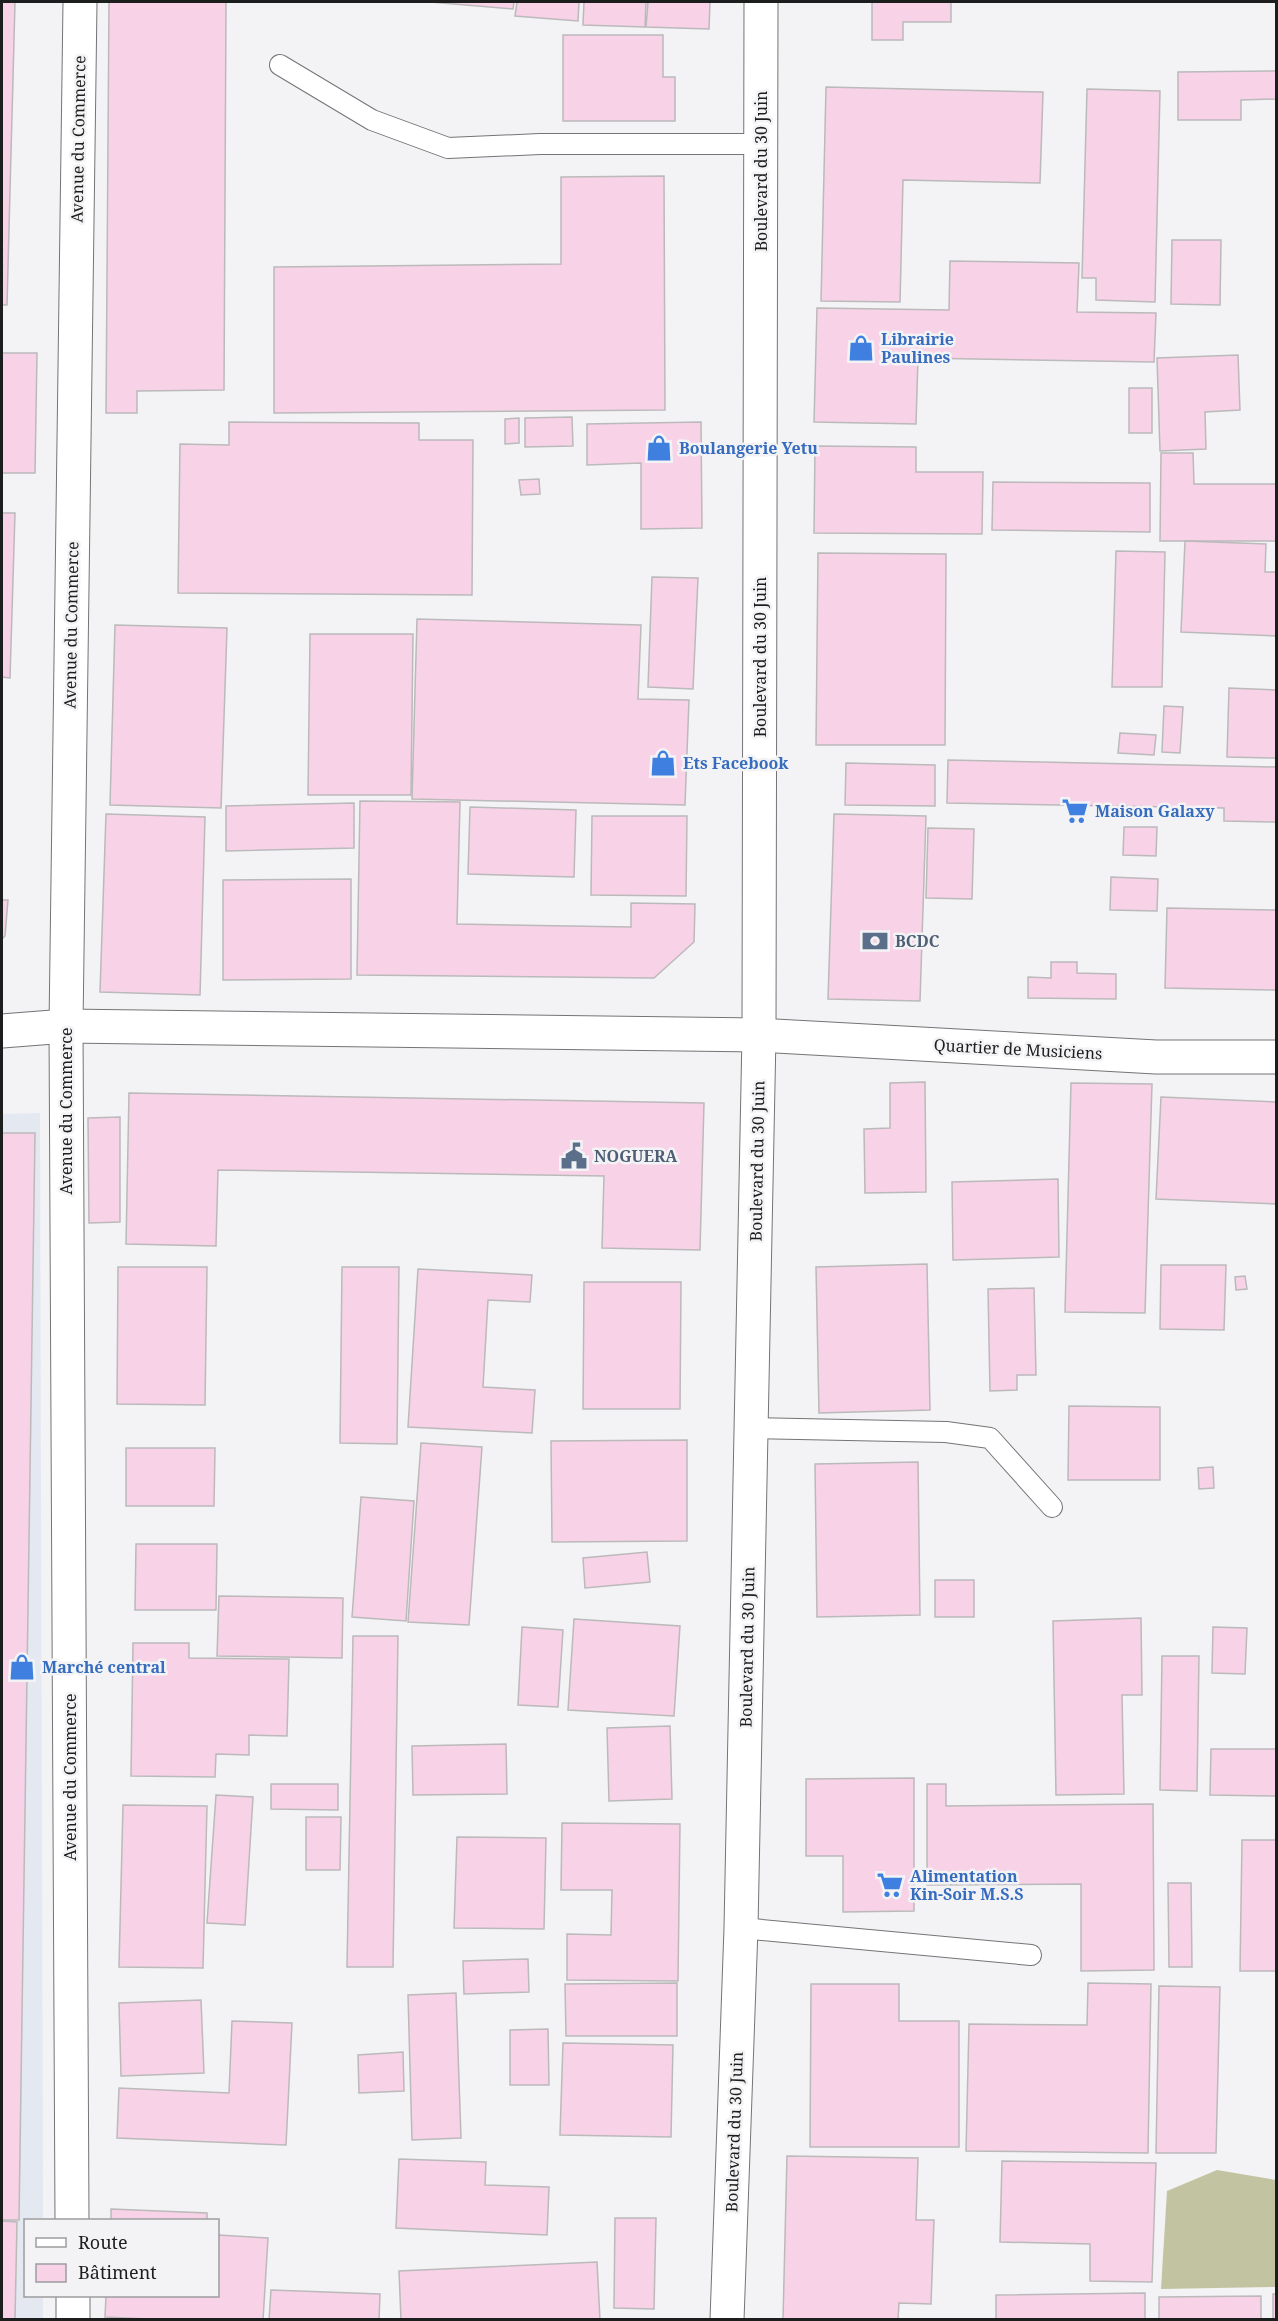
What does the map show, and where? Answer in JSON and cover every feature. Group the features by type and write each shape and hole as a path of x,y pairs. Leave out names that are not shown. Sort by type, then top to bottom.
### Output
{"street":[{"name":"Avenue du Commerce","path":"72,2219 66,1026 80,2"},
{"name":"Boulevard du 30 Juin","path":"727,2319 741,1928 759,1035 762,144 760,2"},
{"name":"Quartier de Musiciens","path":"2,1031 66,1026 759,1035 1156,1056 1276,1057"},
{"path":"73,2297 73,2319"}],"lane":[{"path":"280,65 372,120 448,148 540,144 762,144"},
{"path":"752,1428 946,1432 990,1438 1052,1508"},
{"path":"741,1928 1031,1955"}],"shaded area":[{"name":"Marché central","path":"40,1113 43,2219 24,2219 24,2297 43,2297 43,2320 2,2319 2,1114"}],"green space":[{"path":"1217,2170 1276,2180 1276,2287 1161,2289 1167,2191"}],"building":[{"path":"2,2 15,2 7,305 2,305"},
{"path":"109,2 226,2 224,390 137,391 137,413 106,413"},
{"path":"430,2 514,2 513,9"},
{"path":"517,2 579,2 578,21 515,16"},
{"path":"584,2 646,2 645,27 583,25"},
{"path":"648,2 710,2 709,29 646,27"},
{"path":"872,2 951,2 951,22 903,22 903,40 872,40"},
{"path":"563,35 663,35 663,77 675,77 675,121 563,121"},
{"path":"1276,71 1276,99 1241,100 1241,120 1178,120 1178,72"},
{"path":"826,87 1043,92 1040,183 903,180 900,302 821,301"},
{"path":"1087,89 1160,91 1155,302 1096,300 1096,278 1082,278"},
{"path":"664,176 665,410 274,413 274,267 561,264 561,177"},
{"path":"1172,240 1221,240 1220,305 1171,304"},
{"path":"950,261 1079,263 1077,312 1156,313 1154,362 918,358 916,424 814,422 817,308 949,310"},
{"path":"2,353 37,353 35,473 2,473"},
{"path":"1238,355 1240,410 1205,412 1206,449 1160,451 1157,358"},
{"path":"1129,388 1152,388 1152,433 1129,433"},
{"path":"572,417 573,446 525,447 525,418"},
{"path":"519,418 519,443 505,444 505,419"},
{"path":"229,422 419,423 419,440 473,440 472,595 178,593 180,444 229,445"},
{"path":"701,422 702,528 641,529 641,463 587,465 587,424"},
{"path":"815,446 916,447 916,472 983,472 982,534 814,533"},
{"path":"1161,453 1193,453 1194,484 1276,484 1276,541 1160,541"},
{"path":"539,479 540,494 521,495 519,480"},
{"path":"993,482 1150,483 1150,532 992,530"},
{"path":"2,513 15,513 10,678 2,677"},
{"path":"1185,541 1266,544 1265,572 1276,572 1276,636 1181,632"},
{"path":"1116,551 1165,552 1162,687 1112,687"},
{"path":"818,553 946,554 945,745 816,745"},
{"path":"652,577 698,578 693,689 648,687"},
{"path":"417,619 641,625 638,699 689,700 685,805 412,799"},
{"path":"115,625 227,628 221,808 110,805"},
{"path":"310,634 413,634 411,795 308,795"},
{"path":"1229,688 1276,690 1276,758 1227,757"},
{"path":"1164,706 1183,707 1180,753 1162,752"},
{"path":"1120,733 1156,735 1154,755 1118,753"},
{"path":"948,760 1276,767 1276,822 1224,821 1224,808 947,803"},
{"path":"846,763 935,765 935,806 845,805"},
{"path":"360,801 460,802 457,924 631,927 631,903 695,904 694,942 654,978 357,975"},
{"path":"354,803 354,848 226,851 226,806"},
{"path":"470,807 576,810 574,877 468,874"},
{"path":"106,814 205,817 200,995 100,992"},
{"path":"834,814 926,816 920,1001 828,999"},
{"path":"592,816 687,816 686,896 591,895"},
{"path":"1124,827 1157,827 1156,856 1123,855"},
{"path":"928,828 974,829 972,899 926,898"},
{"path":"1111,877 1158,879 1157,911 1110,910"},
{"path":"351,879 351,979 223,980 223,880"},
{"path":"2,900 8,900 5,936 2,939"},
{"path":"1167,908 1276,910 1276,990 1165,988"},
{"path":"1051,962 1077,962 1077,973 1116,974 1116,999 1028,998 1028,977 1051,978"},
{"path":"925,1082 926,1192 865,1193 864,1129 890,1128 890,1083"},
{"path":"1071,1083 1152,1084 1145,1313 1065,1312"},
{"path":"129,1093 704,1103 700,1250 602,1248 604,1176 218,1170 216,1246 126,1244"},
{"path":"1161,1097 1276,1102 1276,1204 1156,1199"},
{"path":"120,1117 120,1222 89,1223 88,1118"},
{"path":"2,1133 35,1133 19,2220 2,2220"},
{"path":"1058,1179 1059,1257 953,1260 952,1182"},
{"path":"927,1264 930,1410 819,1413 816,1267"},
{"path":"1161,1265 1226,1265 1224,1330 1160,1329"},
{"path":"118,1267 207,1267 205,1405 117,1404"},
{"path":"342,1267 399,1267 397,1444 340,1443"},
{"path":"418,1269 532,1275 530,1302 488,1300 483,1387 535,1390 532,1433 408,1427"},
{"path":"1245,1276 1247,1289 1236,1290 1235,1277"},
{"path":"584,1282 681,1282 680,1409 583,1409"},
{"path":"1034,1288 1036,1375 1017,1375 1017,1390 990,1391 988,1289"},
{"path":"1069,1406 1160,1407 1160,1480 1068,1480"},
{"path":"687,1440 687,1541 552,1542 551,1441"},
{"path":"421,1443 482,1447 469,1625 408,1622"},
{"path":"126,1448 215,1448 214,1506 126,1506"},
{"path":"918,1462 920,1615 817,1617 815,1464"},
{"path":"1213,1467 1214,1488 1199,1489 1198,1468"},
{"path":"361,1497 414,1501 406,1621 352,1617"},
{"path":"136,1544 217,1544 216,1610 135,1610"},
{"path":"647,1552 650,1582 585,1588 583,1558"},
{"path":"935,1580 974,1580 974,1617 935,1617"},
{"path":"219,1596 343,1598 342,1658 217,1656"},
{"path":"1141,1618 1142,1695 1122,1695 1124,1794 1056,1795 1053,1621"},
{"path":"574,1619 680,1626 674,1716 568,1710"},
{"path":"522,1627 563,1630 558,1707 518,1705"},
{"path":"1213,1627 1247,1628 1245,1674 1212,1673"},
{"path":"353,1636 398,1636 393,1967 347,1967"},
{"path":"133,1643 189,1643 189,1658 289,1659 287,1736 249,1735 249,1755 216,1754 215,1777 131,1776"},
{"path":"1162,1656 1199,1656 1197,1791 1160,1790"},
{"path":"670,1726 672,1799 609,1801 607,1728"},
{"path":"506,1744 507,1794 413,1795 412,1746"},
{"path":"1211,1749 1276,1749 1276,1796 1210,1795"},
{"path":"914,1778 914,1911 843,1912 843,1856 806,1856 806,1779"},
{"path":"271,1784 338,1784 338,1810 271,1809"},
{"path":"927,1784 946,1784 946,1806 1153,1804 1154,1970 1081,1971 1081,1884 927,1885"},
{"path":"216,1795 253,1797 245,1925 207,1923"},
{"path":"123,1805 207,1806 203,1968 119,1967"},
{"path":"306,1817 341,1817 340,1870 306,1870"},
{"path":"562,1823 680,1824 678,1981 567,1980 567,1934 611,1935 612,1890 561,1890"},
{"path":"457,1837 546,1838 544,1929 454,1928"},
{"path":"1242,1840 1276,1840 1276,1971 1240,1971"},
{"path":"1168,1883 1191,1883 1192,1967 1169,1967"},
{"path":"528,1959 529,1992 464,1994 463,1961"},
{"path":"677,1983 677,2036 566,2036 565,1984"},
{"path":"1088,1983 1151,1984 1148,2153 966,2151 969,2024 1087,2025"},
{"path":"811,1984 899,1984 899,2021 959,2021 959,2147 810,2147"},
{"path":"1159,1986 1220,1987 1216,2153 1156,2153"},
{"path":"456,1993 461,2138 412,2140 408,1995"},
{"path":"201,2000 204,2073 121,2076 119,2003"},
{"path":"232,2021 292,2023 286,2145 117,2138 119,2088 229,2093"},
{"path":"548,2029 549,2085 510,2085 510,2030"},
{"path":"563,2043 673,2045 671,2137 560,2135"},
{"path":"403,2052 404,2091 359,2093 358,2055"},
{"path":"787,2156 918,2158 916,2220 934,2220 931,2304 899,2303 898,2320 783,2320"},
{"path":"399,2159 486,2162 485,2185 549,2187 547,2235 396,2228"},
{"path":"1002,2161 1156,2163 1152,2282 1090,2281 1090,2244 1000,2242"},
{"path":"111,2209 207,2213 207,2219 111,2219"},
{"path":"615,2218 656,2218 654,2309 614,2308"},
{"path":"2,2221 17,2222 15,2320 2,2320"},
{"path":"219,2235 268,2238 263,2320 168,2320 105,2317 106,2297 219,2297"},
{"path":"597,2262 600,2320 401,2320 399,2271"},
{"path":"271,2290 380,2294 379,2320 269,2320"},
{"path":"1145,2293 1145,2320 996,2320 996,2295"},
{"path":"1273,2294 1276,2294 1276,2320 1273,2320"},
{"path":"1261,2296 1261,2320 1159,2320 1159,2297"}],"place":[{"name":"Librairie Paulines","path":"861,348"},
{"name":"Boulangerie Yetu","path":"659,448"},
{"name":"Ets Facebook","path":"663,763"},
{"name":"Maison Galaxy","path":"1075,811"},
{"name":"BCDC","path":"875,941"},
{"name":"NOGUERA","path":"574,1156"},
{"name":"Marché central","path":"22,1667"},
{"name":"Alimentation Kin-Soir M.S.S","path":"890,1885"}]}
